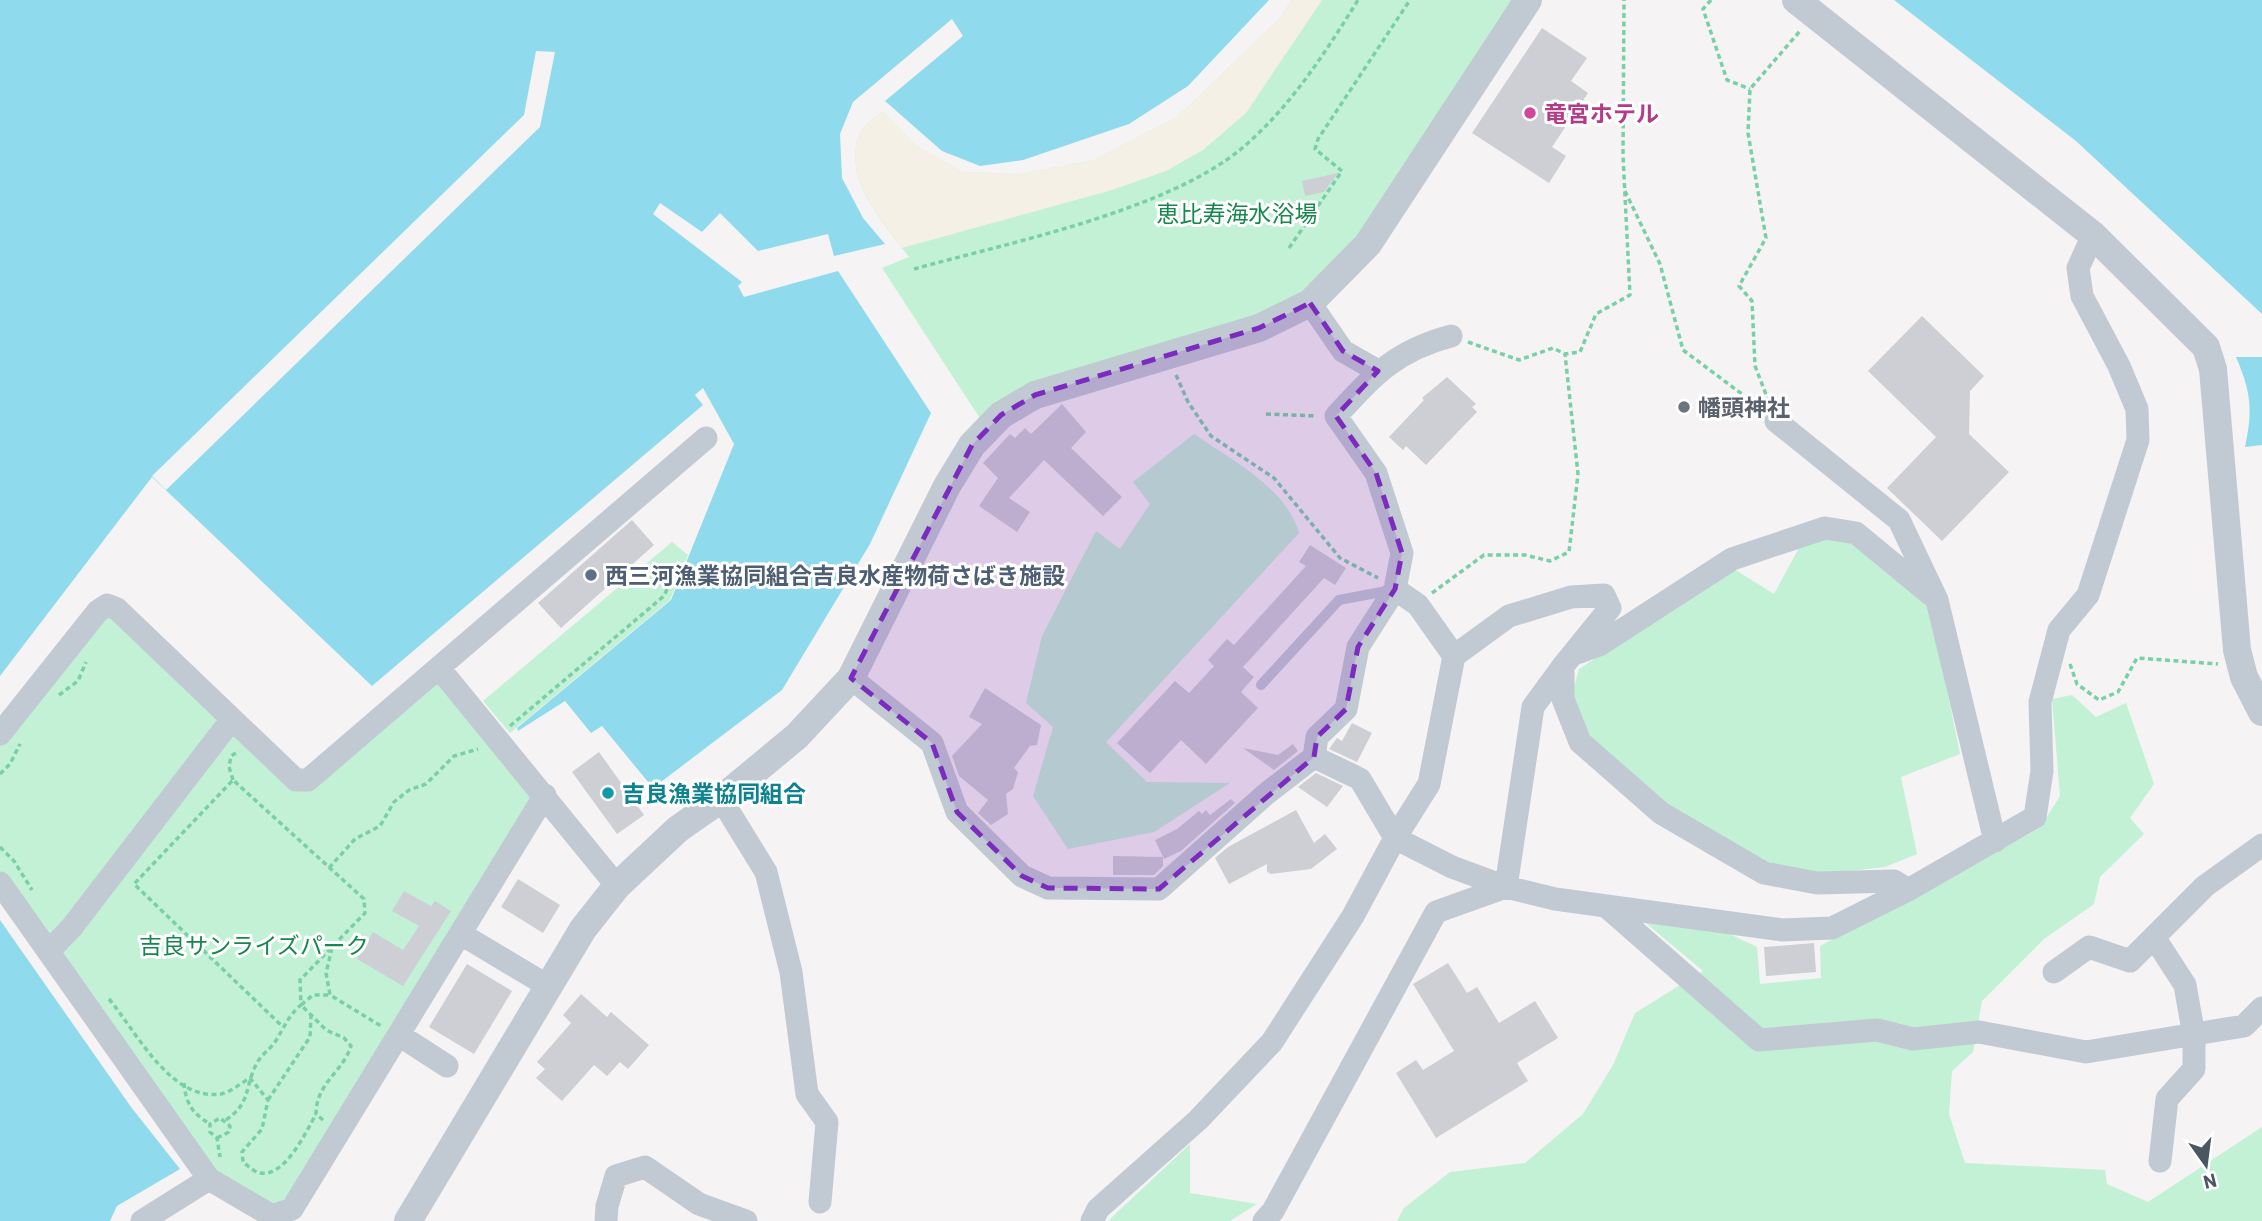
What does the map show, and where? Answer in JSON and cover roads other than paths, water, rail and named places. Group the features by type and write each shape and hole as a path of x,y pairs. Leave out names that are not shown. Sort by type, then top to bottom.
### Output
{"street":[{"path":"408,1221 583,929 617,886 678,829 721,799 797,736 851,678 947,486 972,445 1001,415 1035,395 1259,328 1310,303 1368,244 1528,0"},
{"path":"1797,0 2093,235 2206,347 2213,369 2237,650 2255,703 2262,712"},
{"path":"1314,757 1360,779 1395,838 1452,867 1506,887 1555,899 1782,930 1832,928 1908,890 2035,817 2042,771 2040,702 2059,630 2088,594 2138,440 2137,409 2119,366 2082,296 2078,268 2093,235"},
{"path":"1310,303 1343,351 1378,371"},
{"path":"851,678 932,743 957,812 1022,876 1048,888 1159,889 1266,794 1314,757 1317,737 1346,709 1358,647 1396,584 1402,552 1376,473 1336,416 1378,371 1418,345 1451,336"},
{"path":"1776,421 1899,520 1937,600 1995,841"},
{"path":"10,739 98,611 107,605 117,609 296,780 308,780 706,438"},
{"path":"1567,661 1599,645 1732,559 1825,528 1856,533 1937,600"},
{"path":"1396,584 1418,605 1454,656"},
{"path":"1092,1221 1098,1209 1198,1120 1272,1042 1353,916 1395,838 1429,785 1454,656 1509,616 1571,597 1604,595 1610,608 1533,707 1506,887"},
{"path":"1567,661 1563,699 1580,742 1661,813 1764,873 1817,883 1894,881 1908,890"},
{"path":"439,668 492,743 545,795 617,886"},
{"path":"50,951 72,927 232,719"},
{"path":"0,883 214,1169 272,1216 292,1209 393,1033 461,934 545,795"},
{"path":"721,799 766,872 785,947 807,1094 827,1122 820,1202"},
{"path":"2054,972 2089,947 2130,961 2205,886 2262,845"},
{"path":"1264,1221 1273,1210 1436,912 1506,887"},
{"path":"1607,906 1759,1040 1877,1030 1913,1039 1979,1032 2086,1052 2244,1026 2262,1008"},
{"path":"461,934 548,986"},
{"path":"2154,937 2185,985 2194,1036 2194,1069 2167,1099 2160,1161"},
{"path":"393,1033 447,1066"},
{"path":"606,1221 607,1206 617,1176 645,1167 699,1203 746,1221"},
{"path":"142,1221 214,1169"}],"lane":[{"path":"1261,685 1339,600 1396,584"}],"water":[{"path":"0,0 1269,0 1188,86 1129,124 1023,160 980,166 942,151 885,101 963,36 952,19 853,102 840,134 842,178 863,218 885,244 834,256 828,234 758,251 720,213 702,232 660,203 653,214 742,282 738,286 744,297 838,271 931,413 870,544 782,690 653,788 602,726 591,733 565,701 518,731 517,728 671,600 734,444 703,388 695,395 703,405 372,686 152,477 0,676"},
{"path":"1894,0 2262,0 2262,314 2076,141"},
{"path":"2236,357 2262,357 2262,445 2245,447 2249,401 2245,380"},
{"path":"0,920 131,1107 180,1169 117,1206 110,1221 0,1221"}],"place":[{"name":"竜宮ホテル","path":"1530,113"},
{"name":"幡頭神社","path":"1684,407"},
{"name":"西三河漁業協同組合吉良水産物荷さばき施設","path":"591,575"},
{"name":"吉良漁業協同組合","path":"608,793"}],"park label":[{"name":"恵比寿海水浴場","path":"1237,213"},
{"name":"吉良サンライズパーク","path":"254,945"}]}
